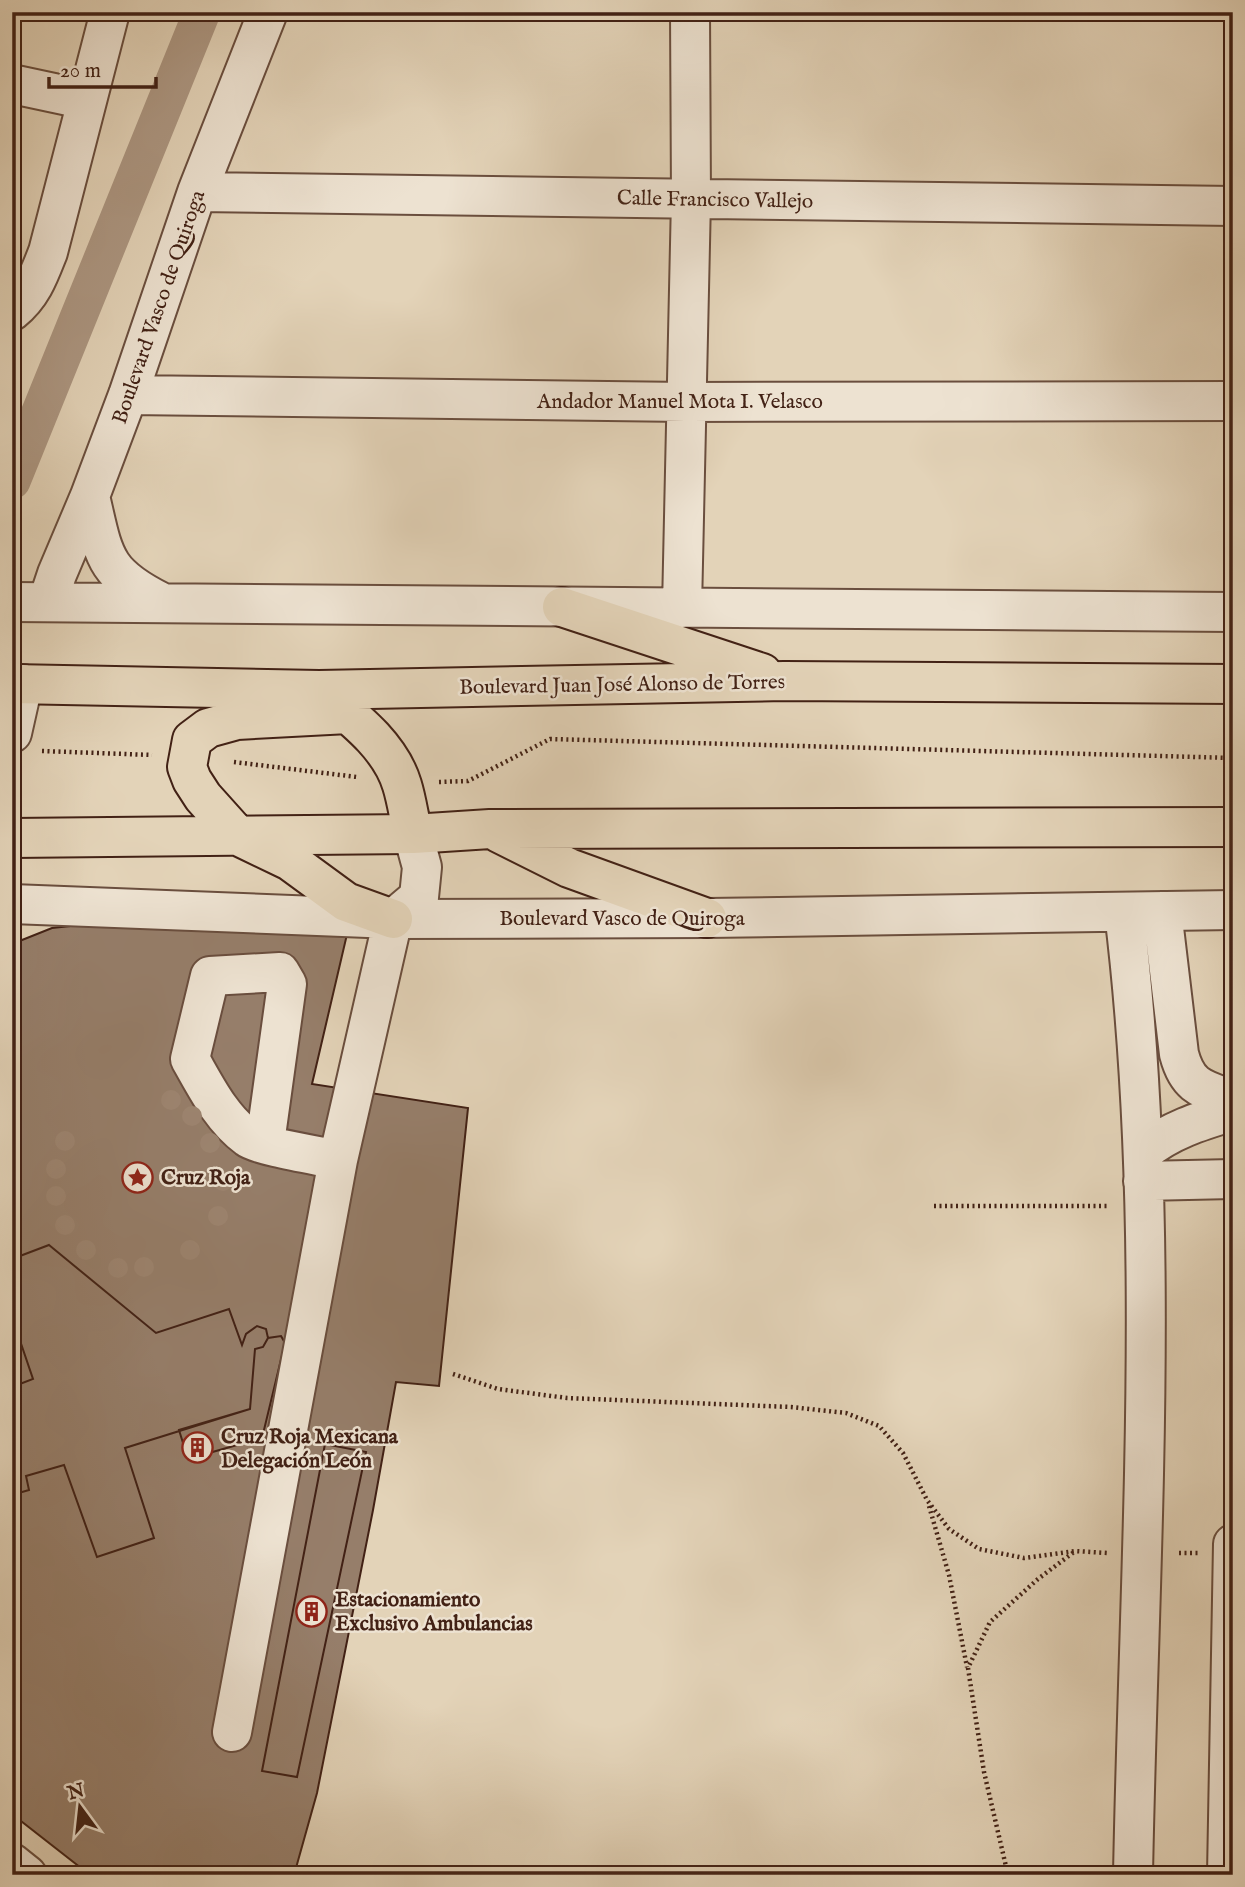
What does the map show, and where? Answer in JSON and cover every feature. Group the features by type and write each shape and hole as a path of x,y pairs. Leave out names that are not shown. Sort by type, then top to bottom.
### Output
{"main road":[{"path":"562,607 784,681"},
{"name":"Boulevard Juan José Alonso de Torres","path":"18,684 319,690 784,681 1233,684"},
{"path":"393,919 346,902 290,861 237,836 192,780 187,756 192,740 208,728 237,720 461,708 571,685"},
{"path":"319,690 349,714 382,749 402,783 413,834"},
{"path":"12,838 413,834 491,830 1233,827"},
{"path":"491,830 569,868 707,918"}],"street":[{"path":"12,311 25,301 37,281 48,252 110,12"},
{"name":"Boulevard Vasco de Quiroga","path":"30,602 57,574 90,496 128,395 197,192 268,12"},
{"path":"682,608 691,199 690,12"},
{"path":"12,84 87,100"},
{"name":"Calle Francisco Vallejo","path":"197,192 1233,206"},
{"name":"Andador Manuel Mota I. Velasco","path":"128,395 686,402 1233,401"},
{"path":"90,496 103,550 111,565 120,578 160,603"},
{"path":"30,602 1233,612"},
{"path":"18,684 26,742"},
{"path":"232,1732 338,1160 393,919 419,897 422,867 413,834"},
{"name":"Boulevard Vasco de Quiroga","path":"12,904 393,919 707,918 1233,910"},
{"path":"12,934 77,906"},
{"path":"1162,911 1182,1067 1195,1086 1233,1100"},
{"path":"1124,912 1135,997 1146,1312 1133,1875"},
{"path":"1143,1180 1162,1137 1194,1123 1233,1111"},
{"path":"265,1143 338,1160"},
{"path":"1143,1180 1233,1179"},
{"path":"1227,1875 1233,1544"},
{"path":"12,1863 27,1875"}],"path":[{"path":"26,742 187,756 402,783 468,781 550,739 1233,758"},
{"path":"934,1206 1143,1180"},
{"path":"453,1374 498,1389 568,1398 791,1407 846,1413 879,1426 902,1453 927,1500 949,1529 979,1549 1024,1558 1074,1551 990,1622 968,1668"},
{"path":"927,1500 949,1575 968,1668 984,1772 1008,1875"}],"building":[{"name":"Cruz Roja Mexicana Delegación León","path":"80,925 348,930 312,1084 468,1108 439,1386 396,1382 317,1793 294,1875 90,1875 12,1814 12,944 52,928"},
{"path":"49,1245 156,1333 229,1309 242,1345 246,1334 257,1326 266,1329 268,1338 263,1347 255,1349 250,1409 125,1448 154,1538 97,1557 64,1465 26,1476 29,1490 12,1495 12,1387 33,1379 12,1317 12,1259"},
{"path":"281,1336 285,1343 263,1434 237,1445 188,1459 179,1430 250,1409 255,1349 263,1347 268,1338"},
{"name":"Estacionamiento Exclusivo Ambulancias","path":"325,1444 366,1452 297,1777 262,1771"}],"waterway":[{"path":"12,481 202,12"}],"place":[{"name":"Cruz Roja","path":"138,1177"},
{"name":"Cruz Roja Mexicana Delegación León","path":"198,1448"},
{"name":"Estacionamiento Exclusivo Ambulancias","path":"312,1611"}]}
